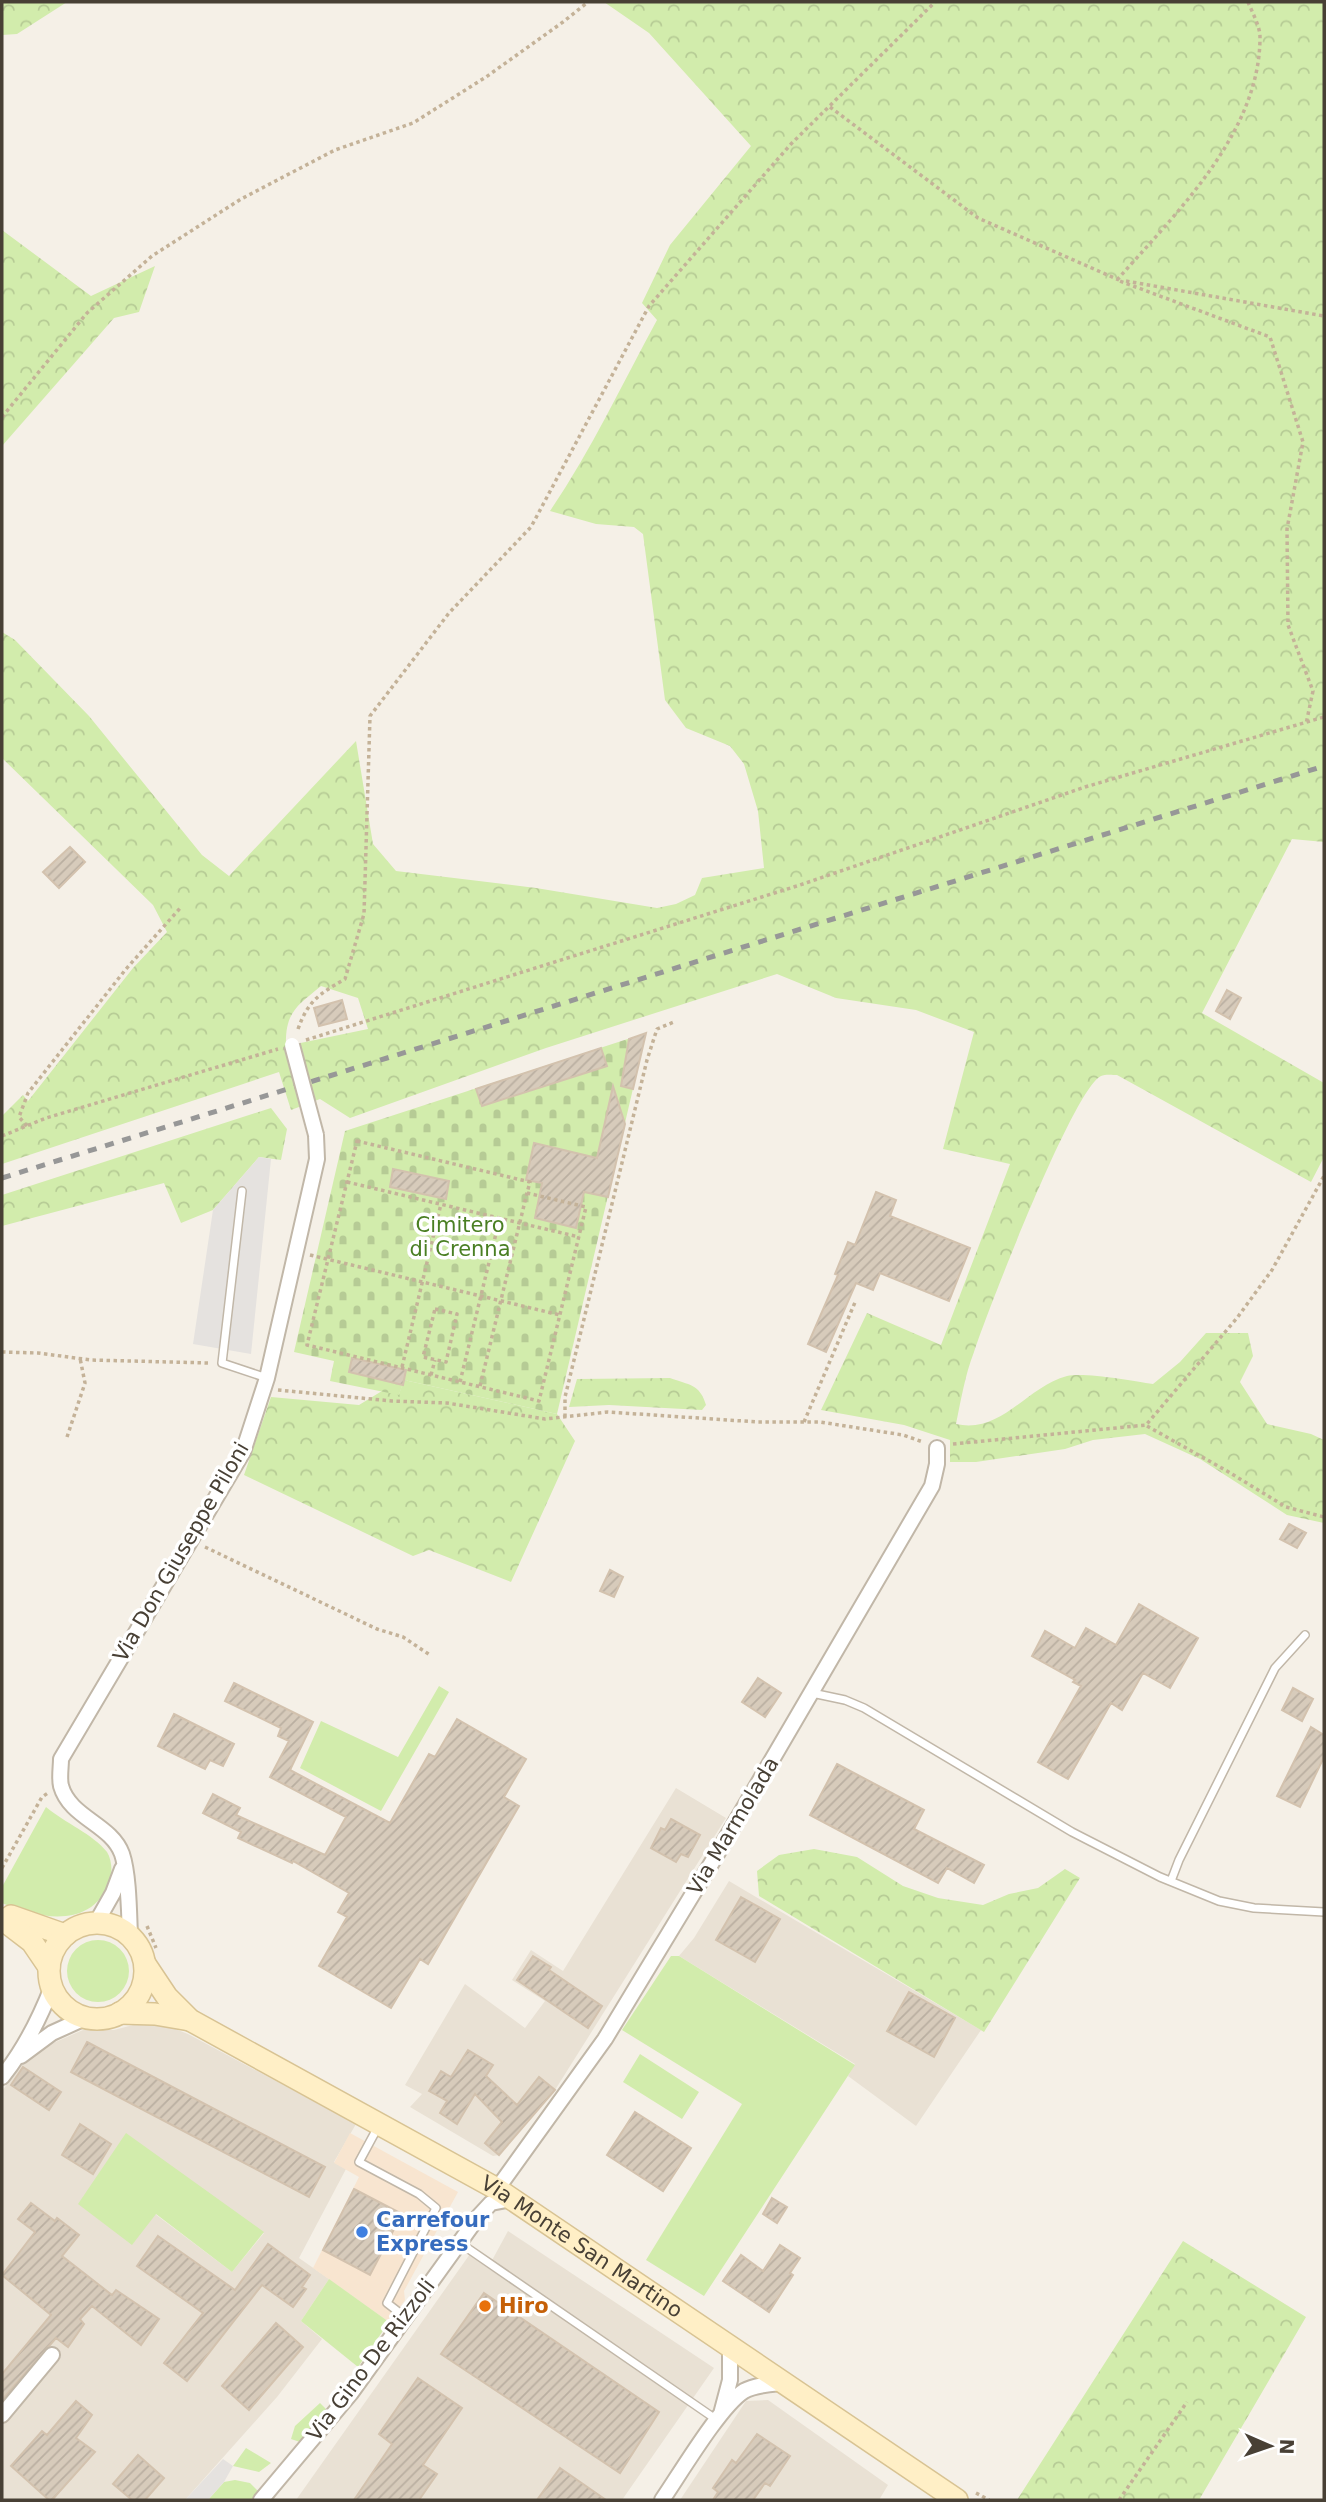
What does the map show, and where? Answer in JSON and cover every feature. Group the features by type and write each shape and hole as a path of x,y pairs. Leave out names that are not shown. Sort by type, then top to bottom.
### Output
{"street":[{"name":"Via Don Giuseppe Piloni","path":"61,1784 61,1759 243,1452 266,1383 317,1158 316,1135 292,1045"},
{"name":"Via Marmolada","path":"496,2189 605,2039 714,1860 932,1486 937,1448"},
{"path":"2,1919 32,1942 59,2001 71,2011 85,2018 97,2019 120,2013 132,2004 140,1992 151,1957 140,1949 121,1853 106,1833 66,1798 61,1784"},
{"path":"96,1923 113,1893 124,1864"},
{"path":"2,1913 65,1935"},
{"path":"2,2077 15,2061 40,2018 57,1944 65,1935 79,1926 96,1923 138,1929"},
{"name":"Via Monte San Martino","path":"151,1957 167,1997 190,2020 496,2189 781,2383 962,2493"},
{"name":"Via Monte San Martino","path":"120,2013 155,2014 190,2020"},
{"path":"15,2061 52,2033 85,2018"},
{"path":"478,2217 481,2201 496,2189"},
{"name":"Via Gino De Rizzoli","path":"261,2500 351,2393 459,2242 491,2203 496,2189"},
{"path":"719,2417 730,2380 730,2347"},
{"path":"2,2415 52,2355"},
{"path":"662,2500 719,2417 744,2391 781,2383"}],"lane":[{"path":"242,1191 222,1363 266,1383"},
{"path":"1171,1881 1275,1668 1305,1635"},
{"path":"812,1693 845,1700 864,1708 1072,1832 1171,1881 1219,1901 1254,1908 1324,1912"},
{"path":"379,2125 359,2162 419,2194 436,2208 387,2303 405,2317"},
{"path":"459,2242 719,2417"}],"path":[{"path":"2,417 87,313 152,256 241,199 335,149 413,123 486,77 587,2"},
{"path":"292,1045 302,1017 319,994 345,979 364,914 370,716 449,613 531,527 649,306 791,144 935,2"},
{"path":"1117,279 1189,199 1235,132 1255,85 1260,34 1248,2"},
{"path":"830,106 978,218 1117,279 1270,337 1303,442 1287,529 1289,625 1313,691 1306,724"},
{"path":"1117,279 1324,316"},
{"path":"2,1136 46,1118 292,1045 800,885 1085,787 1324,718"},
{"path":"27,1126 19,1117 29,1094 126,969 182,906"},
{"path":"565,1418 565,1396 647,1060 657,1029 674,1022"},
{"path":"480,1386 500,1301 527,1193 530,1182 356,1140 307,1345 539,1401 586,1207 527,1193"},
{"path":"1146,1425 1237,1318 1272,1270 1324,1176"},
{"path":"347,1182 579,1237"},
{"path":"402,1367 441,1204"},
{"path":"460,1382 500,1217"},
{"path":"296,1252 560,1315"},
{"path":"804,1422 856,1300"},
{"path":"435,1309 457,1314 446,1362 435,1360 423,1357 435,1309"},
{"path":"2,1352 222,1363"},
{"path":"67,1437 85,1383 80,1358"},
{"path":"431,1375 435,1360"},
{"path":"266,1383 285,1392 447,1403 545,1419 608,1412 758,1422 820,1422 903,1435 937,1448 945,1444 1015,1440 1146,1425 1286,1507 1324,1517"},
{"path":"191,1540 377,1629 403,1637 430,1655"},
{"path":"2,1868 41,1797 61,1784"},
{"path":"138,1929 151,1957"},
{"path":"1119,2500 1186,2402"},
{"path":"962,2493 989,2500"}],"shaded area":[{"path":"259,1157 271,1159 251,1354 193,1344 213,1210"},
{"path":"676,1788 726,1818 555,2090 499,2155 493,2156 410,2107 422,2094 405,2085 465,1984 525,2028 545,2001 512,1980 531,1950 563,1971"},
{"path":"729,1881 981,2030 916,2126 848,2076 855,2064 679,1956 694,1938"},
{"path":"162,2024 188,2034 356,2124 334,2162 346,2169 299,2258 329,2279 301,2321 322,2339 277,2397 185,2500 2,2500 2,2091 25,2061 51,2044 83,2030 114,2030 133,2025","holes":["155,2214 264,2233 232,2272"]},
{"path":"350,2133 458,2192 404,2291 405,2300 389,2322 313,2268 359,2177 334,2163"},
{"path":"508,2231 714,2368 622,2500 296,2500 470,2254 490,2264"},
{"path":"768,2400 888,2485 879,2500 680,2500 746,2401"},
{"path":"223,2459 233,2466 224,2482 208,2500 185,2500"}],"green space":[{"path":"2,2 67,2 17,34 2,35"},
{"path":"604,2 1324,2 1324,842 1292,839 1202,1013 1324,1083 1324,1157 1311,1182 1117,1075 1101,1076 1088,1090 1072,1119 1032,1204 971,1361 956,1424 972,1425 1001,1416 1052,1382 1067,1376 1096,1376 1153,1384 1180,1362 1206,1333 1248,1333 1253,1356 1240,1382 1267,1424 1311,1434 1324,1440 1324,1523 1287,1515 1200,1459 1145,1434 1093,1440 1065,1449 976,1462 950,1462 950,1440 904,1425 821,1410 867,1313 941,1345 1010,1164 943,1149 974,1032 916,1010 836,998 777,974 546,1048 350,1118 320,1099 291,1110 279,1072 2,1164 2,1116 23,1095 28,1101 133,968 167,932 153,905 2,758 2,632 15,640 89,716 202,855 229,876 356,741 373,844 396,871 536,888 657,908 676,904 695,895 702,878 764,868 758,811 744,764 730,746 686,728 665,700 643,534 634,527 596,524 550,511 593,441 657,320 642,303 670,245 751,146 649,33","holes":["321,986 358,998 368,1029 286,1046 290,1017 305,999"]},
{"path":"2,230 91,296 155,266 139,312 114,318 2,446"},
{"name":"Cimitero di Crenna","path":"646,1033 557,1414 404,1380 399,1395 330,1381 334,1361 294,1352 345,1131"},
{"path":"271,1108 287,1129 281,1160 259,1157 213,1210 181,1223 164,1183 2,1226 2,1195"},
{"path":"670,1378 688,1384 701,1393 706,1405 702,1410 609,1405 569,1407 577,1379"},
{"path":"404,1380 557,1414 575,1441 511,1582 429,1550 413,1556 244,1475 271,1397 359,1405 382,1391 399,1394"},
{"path":"439,1686 449,1692 381,1811 300,1768 321,1721 398,1757"},
{"path":"46,1807 94,1840 107,1852 110,1859 110,1879 101,1898 90,1908 77,1914 47,1916 2,1903 2,1887"},
{"path":"814,1849 857,1857 903,1886 938,1898 983,1905 1009,1894 1038,1888 1065,1869 1080,1878 984,2032 759,1896 757,1871 779,1855"},
{"path":"92,1940 104,1940 120,1949 127,1959 127,1983 120,1993 104,2002 92,2002 81,1997 72,1988 67,1977 67,1965 72,1954 81,1945"},
{"path":"671,1956 679,1956 855,2065 704,2296 646,2260 742,2104 622,2030"},
{"path":"640,2054 699,2092 682,2119 623,2082"},
{"path":"126,2133 264,2232 232,2272 156,2214 132,2245 78,2204"},
{"path":"1183,2241 1306,2317 1199,2500 1017,2500"},
{"path":"329,2279 389,2322 358,2367 301,2321"},
{"path":"320,2403 328,2411 300,2442 291,2439 295,2426"},
{"path":"246,2448 271,2463 259,2472 233,2466"},
{"path":"235,2480 250,2483 259,2492 251,2500 208,2500 224,2482"}],"building":[{"path":"70,847 85,862 59,888 43,872"},
{"path":"1227,990 1241,998 1230,1019 1216,1011"},
{"path":"342,1000 347,1019 319,1026 314,1008"},
{"path":"646,1033 633,1089 621,1086 629,1039"},
{"path":"601,1048 607,1066 482,1106 476,1089"},
{"path":"613,1086 625,1124 608,1197 584,1192 576,1228 535,1218 542,1183 526,1180 534,1143 597,1158"},
{"path":"393,1169 449,1181 446,1199 390,1187"},
{"path":"876,1192 896,1200 890,1216 970,1248 949,1301 880,1273 873,1290 856,1283 826,1352 808,1344 838,1275 835,1274 848,1242 855,1245"},
{"path":"352,1358 406,1370 403,1385 349,1372"},
{"path":"1289,1524 1306,1533 1297,1548 1280,1539"},
{"path":"610,1570 623,1577 614,1597 600,1591"},
{"path":"1139,1604 1198,1638 1170,1688 1143,1673 1122,1710 1111,1703 1068,1779 1038,1762 1081,1686 1032,1656 1045,1631 1075,1648 1086,1628 1116,1645"},
{"path":"758,1678 781,1693 765,1717 742,1702"},
{"path":"234,1683 313,1722 290,1770 390,1823 429,1754 435,1757 457,1719 526,1759 504,1797 519,1806 428,1964 420,1959 391,2008 319,1966 347,1917 338,1912 349,1893 293,1861 292,1863 238,1838 241,1832 203,1813 213,1794 240,1808 236,1815 325,1855 346,1817 270,1777 289,1741 278,1736 281,1728 225,1701"},
{"path":"1293,1688 1313,1699 1302,1721 1282,1710"},
{"path":"174,1714 234,1744 223,1766 210,1760 205,1769 158,1746"},
{"path":"1311,1727 1324,1735 1324,1757 1300,1807 1277,1796"},
{"path":"837,1764 924,1810 914,1829 984,1865 974,1883 947,1868 938,1883 810,1815"},
{"path":"671,1819 700,1835 688,1857 681,1854 676,1862 651,1848 661,1828 665,1830"},
{"path":"741,1897 780,1919 755,1962 716,1940"},
{"path":"533,1956 602,2006 588,2028 517,1980"},
{"path":"909,1992 955,2018 934,2057 887,2031"},
{"path":"87,2042 325,2167 309,2197 71,2072"},
{"path":"468,2050 493,2065 486,2076 517,2105 539,2077 555,2090 499,2155 485,2143 502,2122 475,2094 457,2124 440,2113 447,2101 429,2091 441,2071 451,2077"},
{"path":"23,2067 61,2092 49,2110 11,2085"},
{"path":"635,2112 691,2148 663,2191 607,2155"},
{"path":"80,2124 111,2144 93,2174 62,2155"},
{"name":"Carrefour Express","path":"354,2189 402,2214 370,2275 323,2250"},
{"path":"772,2198 787,2207 777,2223 763,2214"},
{"path":"31,2203 79,2235 62,2256 112,2295 116,2290 159,2319 141,2345 92,2306 80,2319 84,2324 68,2347 56,2338 2,2400 2,2374 51,2315 2,2275 35,2232 18,2219"},
{"path":"158,2236 235,2290 268,2244 310,2275 302,2287 306,2289 293,2307 262,2285 187,2381 164,2363 203,2313 137,2266"},
{"path":"780,2245 800,2258 790,2273 793,2275 769,2312 723,2281 741,2255 763,2271"},
{"path":"484,2293 659,2412 620,2473 441,2354"},
{"path":"276,2323 303,2347 249,2410 222,2386"},
{"path":"418,2378 462,2408 423,2465 437,2474 419,2500 354,2500 392,2444 379,2434"},
{"path":"76,2401 92,2415 76,2438 95,2452 52,2500 49,2500 11,2466 42,2431 47,2435"},
{"path":"757,2434 790,2456 770,2486 765,2483 753,2500 713,2500 718,2492 713,2488 732,2460 736,2463"},
{"path":"138,2455 164,2478 145,2500 132,2500 113,2484"},
{"path":"560,2468 606,2500 537,2500"}],"railway":[{"path":"2,1178 1324,766"}],"place":[{"name":"Carrefour Express","path":"362,2232"},
{"name":"Hiro","path":"485,2306"}]}
